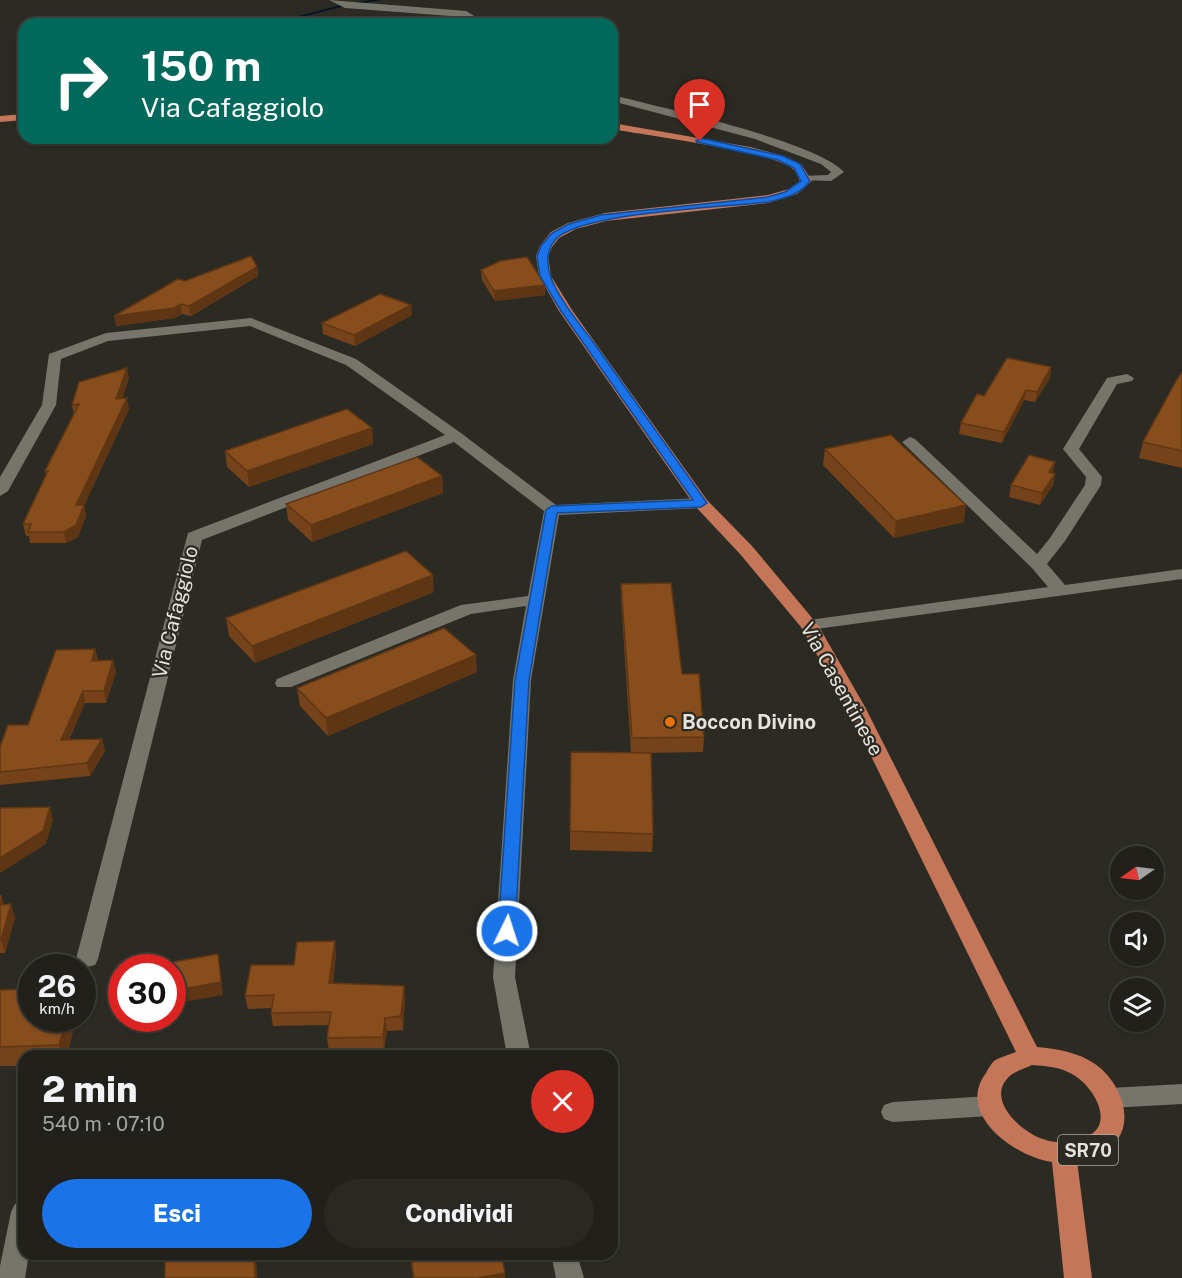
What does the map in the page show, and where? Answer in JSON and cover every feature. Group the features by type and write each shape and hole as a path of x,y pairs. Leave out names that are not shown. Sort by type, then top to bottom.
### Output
{"main road":[{"path":"0,119 18,118"},
{"path":"618,127 750,150 780,158 797,166 805,178"},
{"name":"Via Casentinese","path":"805,178 806,181 801,187 788,194 768,199 645,211 583,223 555,235 546,246 542,256 545,276 566,311 701,503 746,550 809,626 856,706 1030,1056"},
{"path":"990,1106 988,1091 992,1078 1001,1068 1014,1060 1030,1056 1058,1059 1086,1071 1101,1084 1110,1098"},
{"name":"SR70","path":"990,1106 997,1121 1009,1134 1035,1148 1064,1155 1084,1152 1100,1143 1110,1131 1114,1115 1110,1098"},
{"name":"SR70","path":"1064,1155 1078,1278"}],"street":[{"path":"333,0 345,5 466,14 472,18"},
{"path":"618,100 759,137 825,162 838,172 831,178 805,178"},
{"path":"0,491 49,405 54,357 106,337 251,322 351,362 456,436 552,510 701,503"},
{"path":"1038,564 1057,541 1093,485 1094,477 1071,449 1112,381 1127,378"},
{"name":"Via Cafaggiolo","path":"88,954 194,537 456,436"},
{"path":"910,442 1038,564 1060,590"},
{"path":"518,1050 504,976 522,680 552,510"},
{"path":"809,626 1182,574"},
{"path":"284,683 467,609 535,600"},
{"path":"1110,1098 1182,1094"},
{"path":"893,1112 990,1106"},
{"path":"11,1278 18,1242"},
{"path":"566,1260 570,1278"}],"building":[{"path":"251,256 257,267 189,306 181,304 174,308 114,316 178,279 185,281"},
{"path":"527,257 545,285 494,291 481,270 500,261"},
{"path":"380,294 411,305 354,335 322,323"},
{"path":"1007,358 1051,367 1037,392 1026,390 1004,432 961,423 977,394 984,396"},
{"path":"127,368 116,399 127,398 76,505 84,505 76,525 64,532 28,532 31,524 23,524 48,471 45,471 79,404 72,405 79,382"},
{"path":"1182,372 1182,451 1143,442 1176,381"},
{"path":"347,409 372,428 247,471 225,451"},
{"path":"891,435 966,505 896,521 825,449"},
{"path":"1029,455 1055,462 1049,472 1055,474 1042,493 1011,485"},
{"path":"417,457 442,476 311,525 286,504"},
{"path":"406,551 433,575 252,646 226,618"},
{"path":"671,583 682,674 699,674 704,737 632,738 621,584"},
{"path":"444,628 476,655 326,718 297,688"},
{"path":"95,649 92,661 113,660 104,691 83,691 61,740 102,739 87,763 0,772 0,747 8,725 28,725 56,650"},
{"path":"571,752 651,753 653,834 570,831"},
{"path":"50,807 43,831 0,858 0,808"},
{"path":"11,904 1,940 0,940 0,905"},
{"path":"335,941 329,983 404,986 401,1016 385,1018 383,1037 327,1038 331,1012 271,1013 274,995 245,996 251,965 294,965 297,942"},
{"path":"218,954 221,982 186,988 186,960"},
{"path":"18,989 18,1032 63,1032 59,1045 0,1047 0,990"},
{"path":"165,1260 254,1260 255,1278 165,1278"},
{"path":"412,1260 502,1260 505,1273 478,1278 414,1278"}],"waterway":[{"path":"294,18 345,5 380,0"}],"place":[{"name":"Boccon Divino","path":"670,722"}],"route":[{"path":"507,931 522,680 552,510 701,503 566,311 545,276 542,256 546,246 555,235 572,226 605,217 645,211 768,199 788,194 801,187 806,181 803,172 797,166 780,158 700,141"}]}
